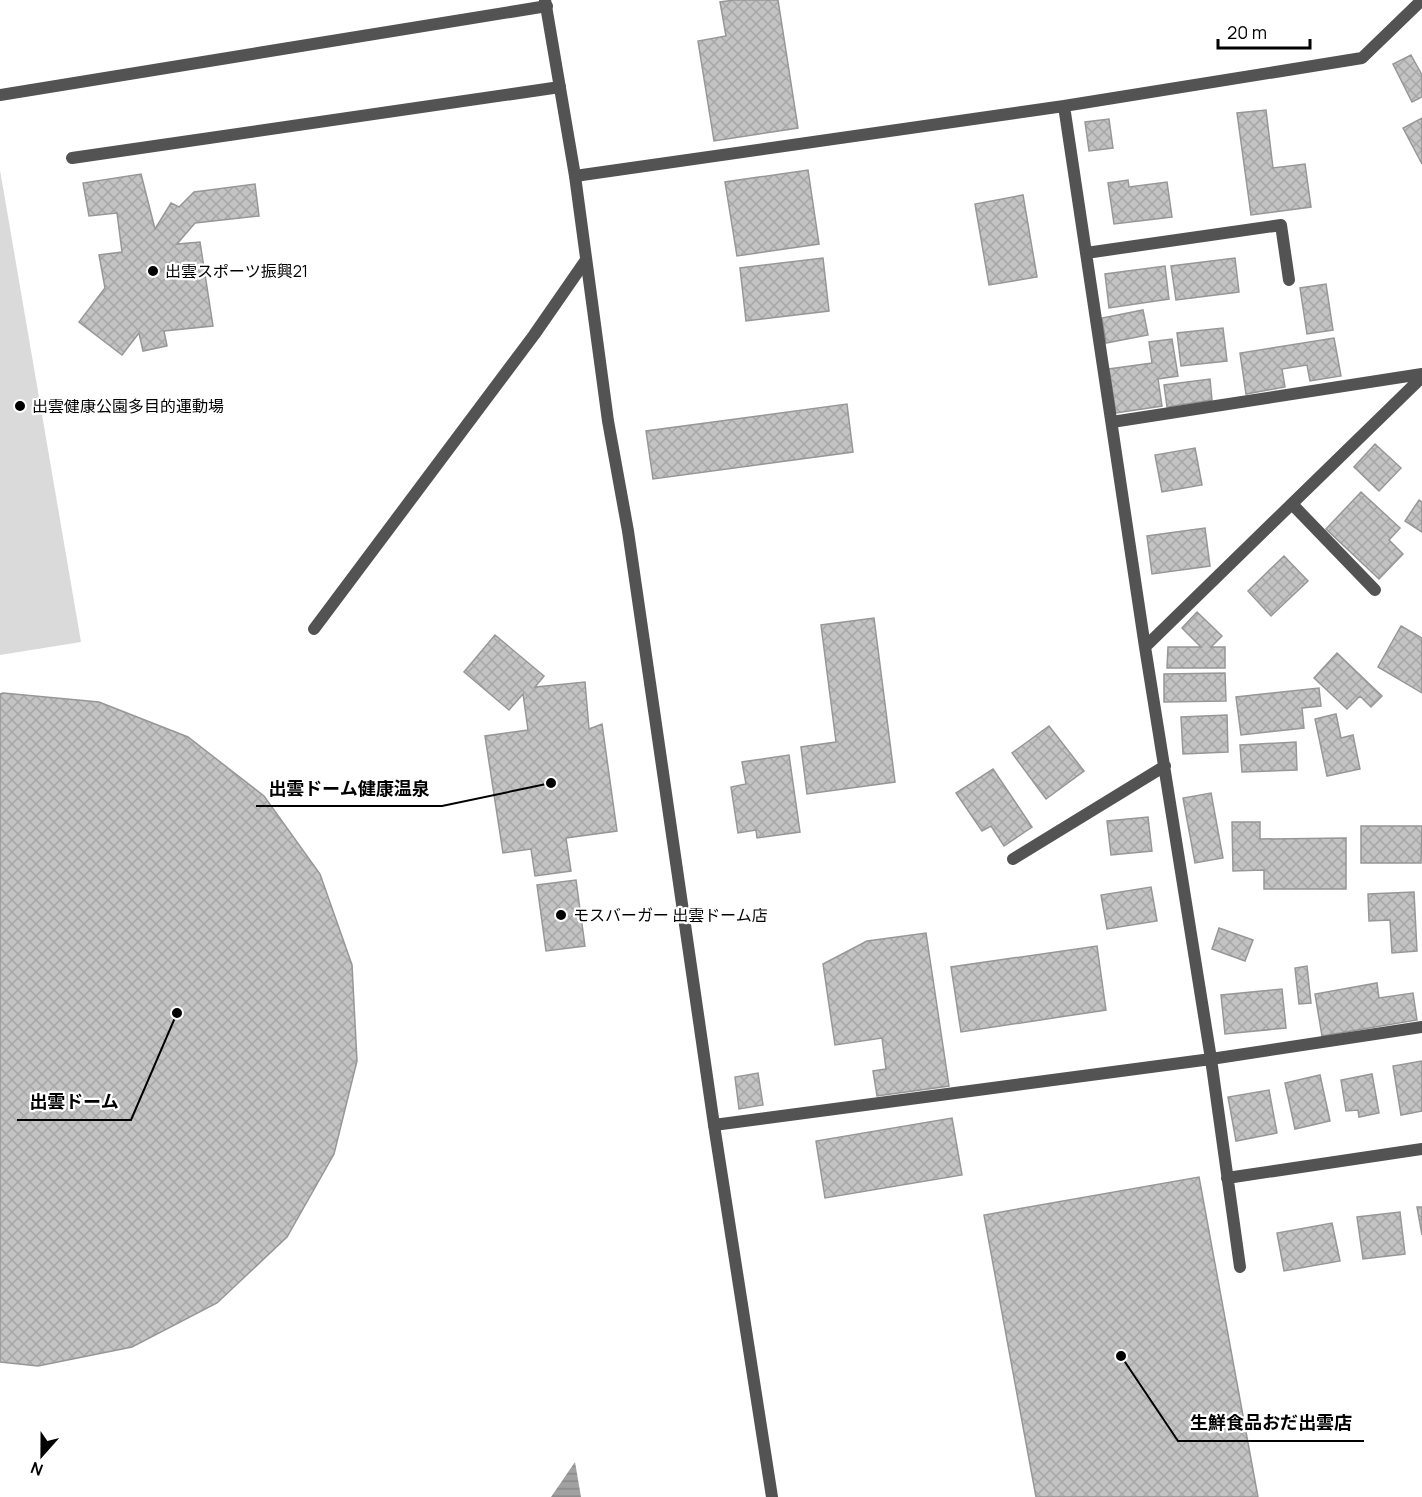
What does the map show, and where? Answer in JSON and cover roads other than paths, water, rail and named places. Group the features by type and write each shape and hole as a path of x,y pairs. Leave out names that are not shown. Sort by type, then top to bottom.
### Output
{"street":[{"path":"575,176 1064,106 1362,58 1422,0"},
{"path":"0,95 546,3 575,176 608,421 628,531 714,1125 772,1497"},
{"path":"72,158 560,87"},
{"path":"1064,106 1145,647 1211,1059 1240,1267"},
{"path":"1086,253 1281,225 1289,280"},
{"path":"314,629 534,335 586,260"},
{"path":"1112,422 1422,375"},
{"path":"1145,647 1422,375"},
{"path":"1292,504 1375,590"},
{"path":"1013,859 1165,766"},
{"path":"714,1125 1211,1059 1422,1027"},
{"path":"1227,1178 1422,1149"}],"place":[{"name":"出雲スポーツ振興21","path":"153,271"},
{"name":"出雲健康公園多目的運動場","path":"20,406"},
{"name":"出雲ドーム健康温泉","path":"551,783"},
{"name":"モスバーガー 出雲ドーム店","path":"561,915"},
{"name":"出雲ドーム","path":"177,1013"},
{"name":"生鮮食品おだ出雲店","path":"1121,1356"}]}
